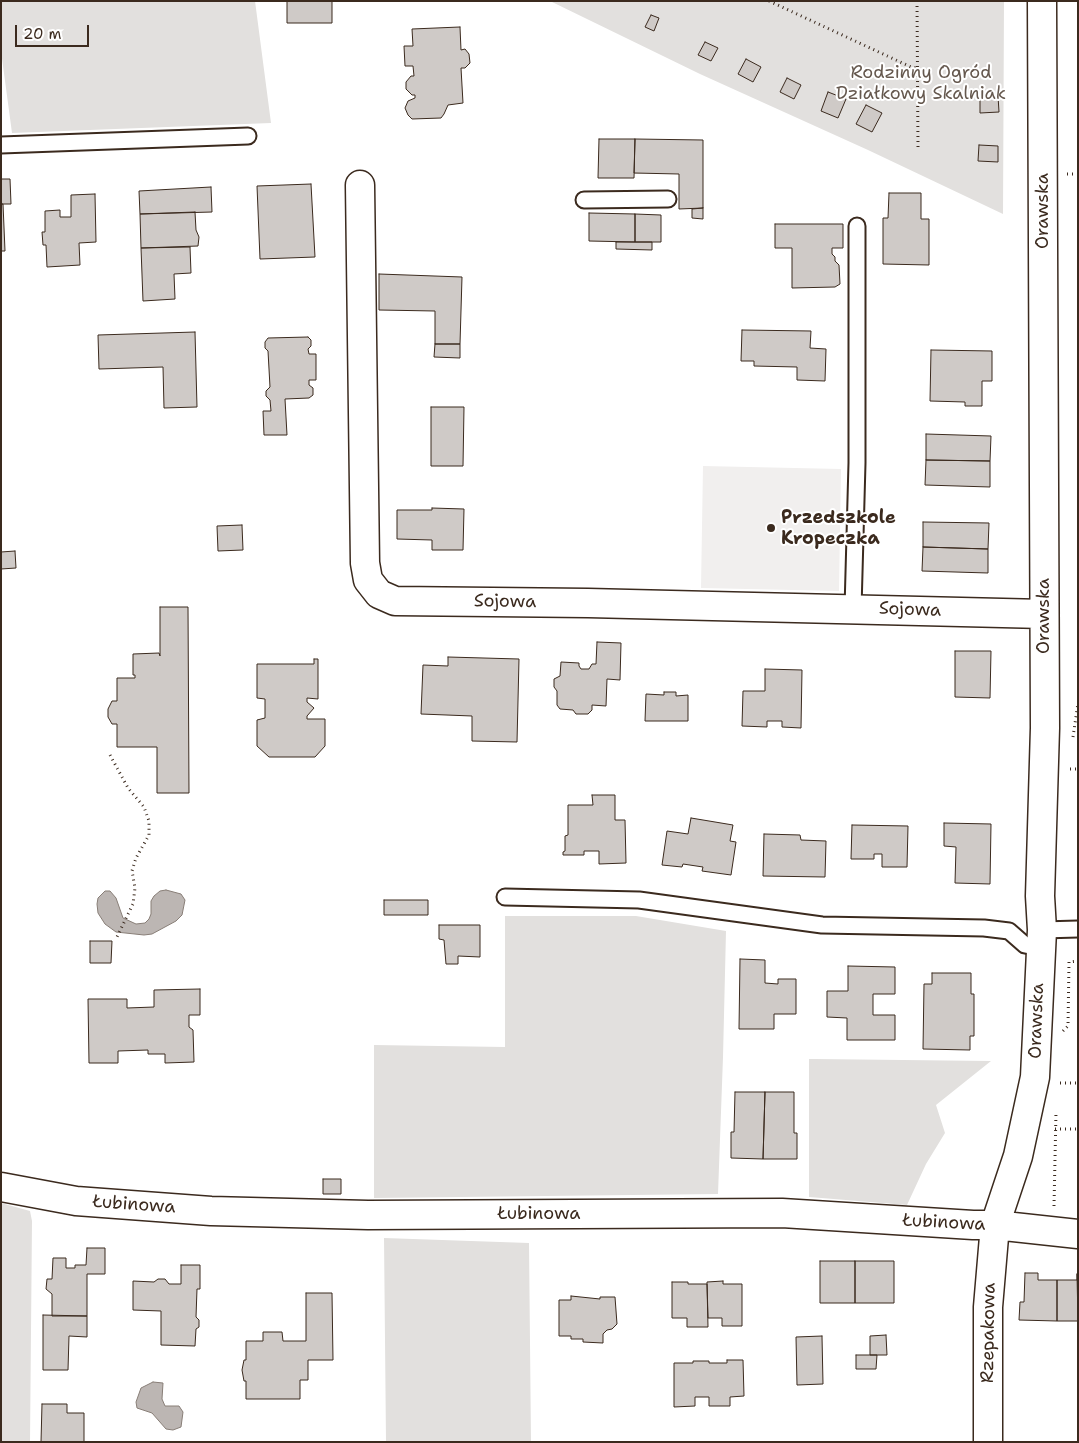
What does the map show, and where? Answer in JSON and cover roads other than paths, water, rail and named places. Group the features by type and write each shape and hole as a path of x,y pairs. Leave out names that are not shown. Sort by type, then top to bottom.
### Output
{"street":[{"name":"Orawska","path":"995,1225 1018,1156 1035,1077 1041,939 1040,896 1045,728 1042,1"},
{"name":"Sojowa","path":"360,185 365,563 368,580 379,594 395,601 1044,614"},
{"name":"Łubinowa","path":"1,1187 76,1201 221,1211 368,1216 782,1212 995,1225 1078,1234"},
{"name":"Rzepakowa","path":"988,1442 988,1306 995,1225"}],"lane":[{"path":"1,145 248,136"},
{"path":"584,200 668,199"},
{"path":"853,609 857,463 858,226"},
{"path":"505,897 638,900 822,925 984,928 1009,931 1025,945 1078,929"}],"place":[{"name":"Przedszkole Kropeczka","path":"771,528"}],"park label":[{"name":"Rodzinny Ogród Działkowy Skalniak","path":"921,83"}]}
